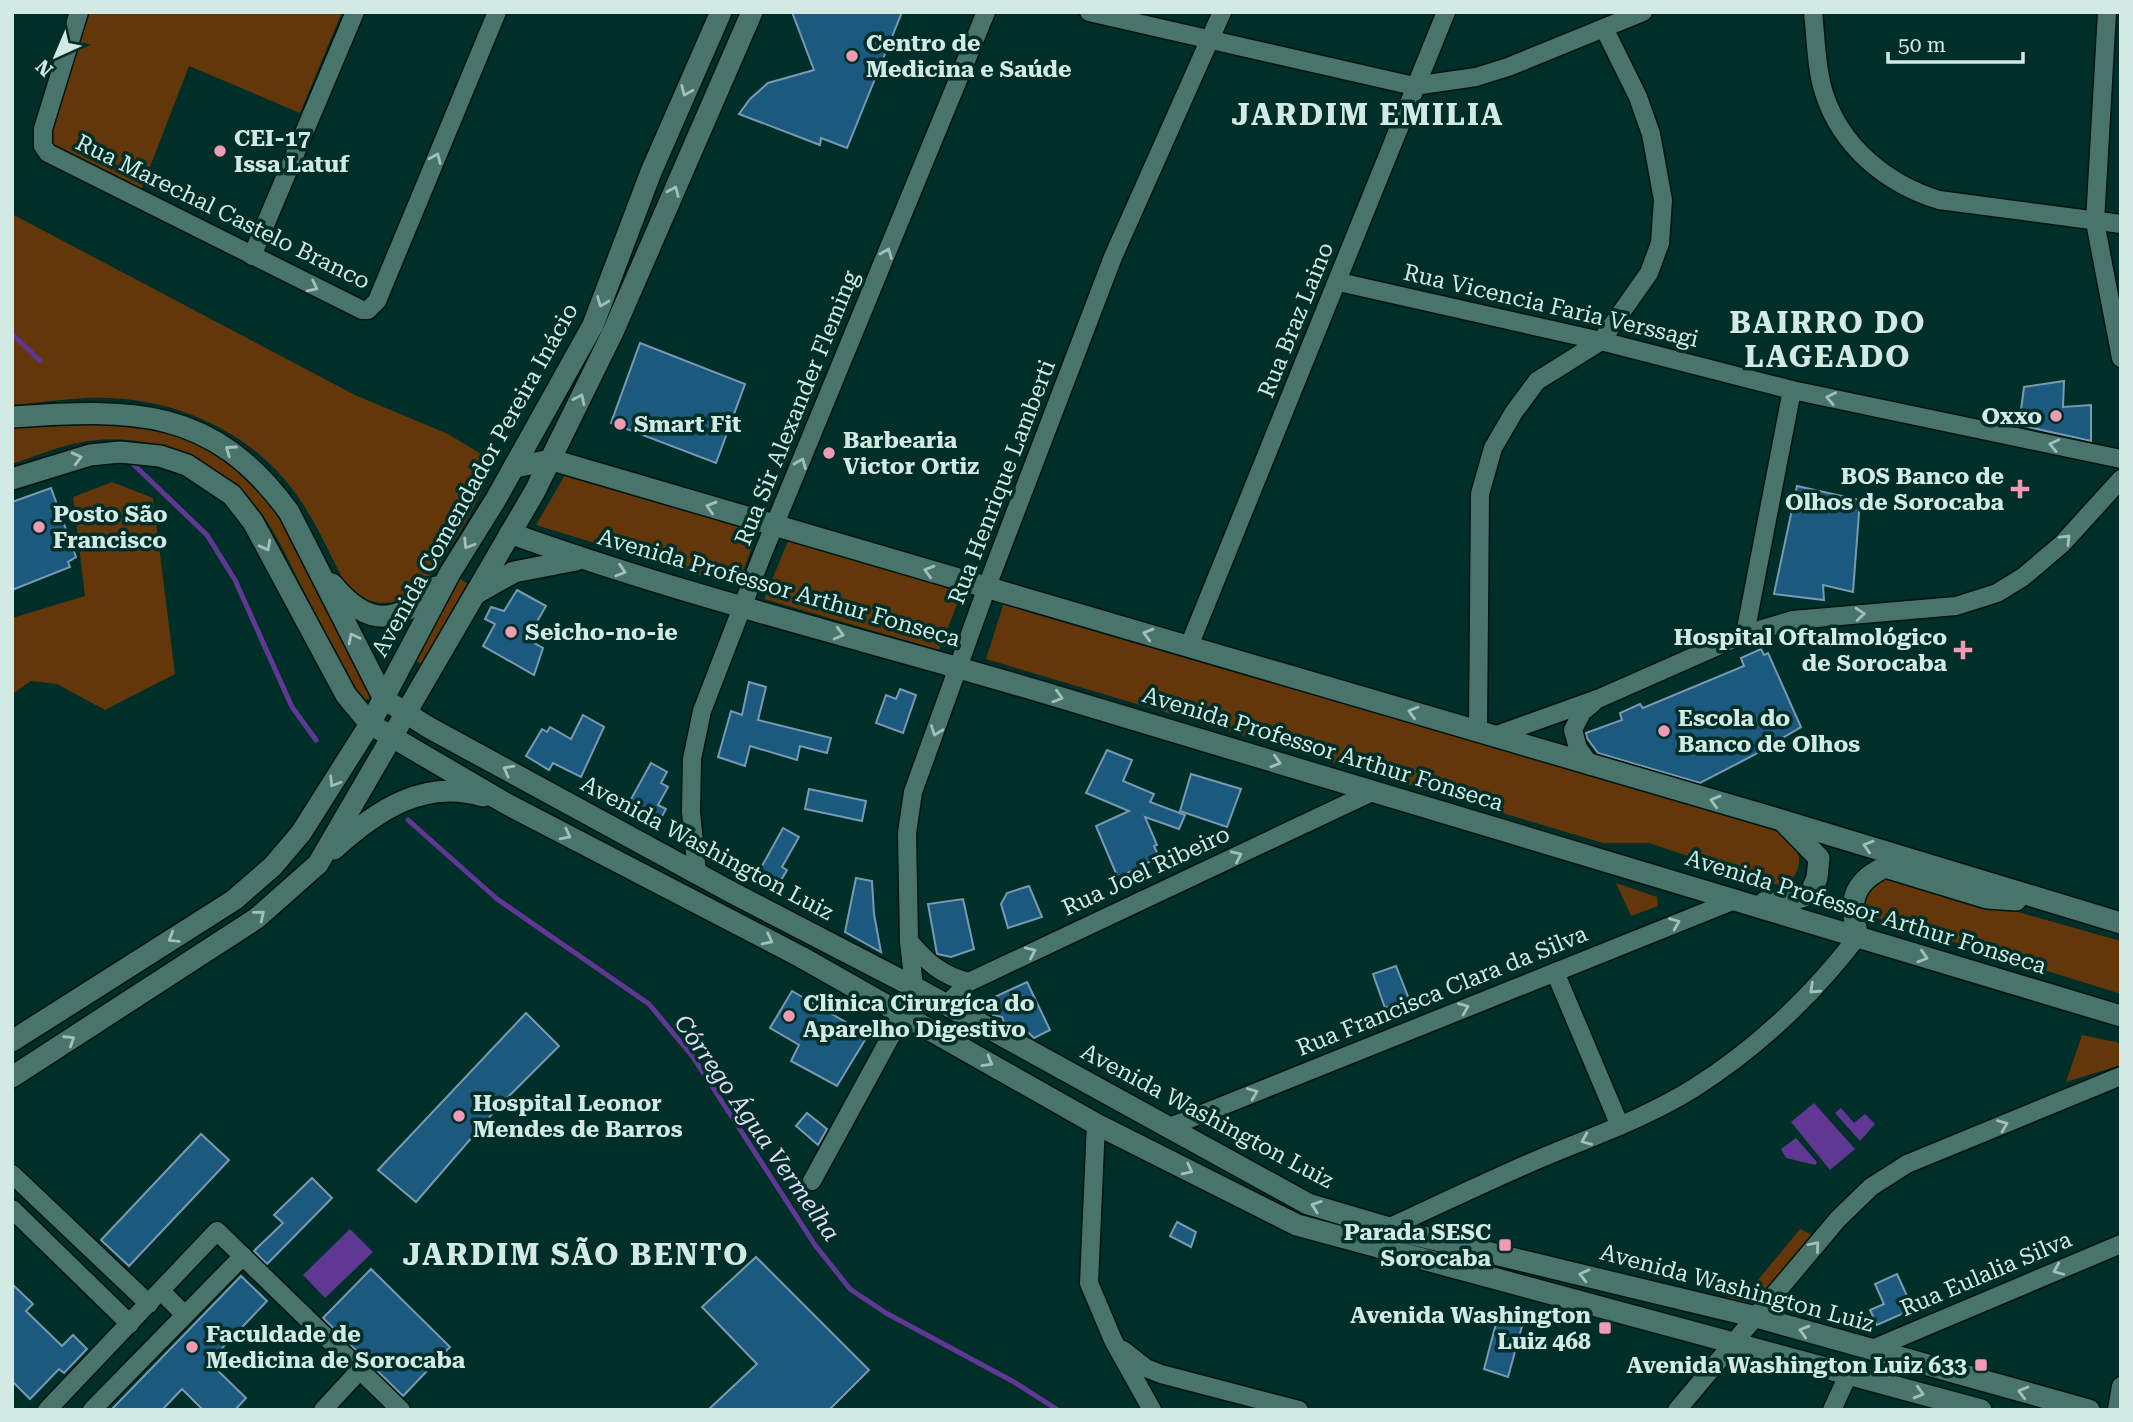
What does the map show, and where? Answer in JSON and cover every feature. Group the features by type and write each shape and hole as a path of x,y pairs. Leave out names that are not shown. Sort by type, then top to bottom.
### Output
{"main road":[{"name":"Avenida Comendador Pereira Inácio","path":"12,1041 234,900 273,866 302,834 370,724 450,573 515,467 593,325 713,18"},
{"path":"318,864 551,460 612,332 746,19"},
{"path":"12,418 114,412 171,422 202,433 230,450 271,488 289,512 384,699 406,714"},
{"path":"12,479 90,455 120,452 160,456 187,465 232,495 253,522 346,695 370,724 505,803 801,957 1096,1124 1297,1225 1981,1410"},
{"path":"515,467 551,460 1781,820 2121,923"},
{"path":"496,499 502,521 510,533"},
{"name":"Avenida Professor Arthur Fonseca","path":"510,533 585,560 960,667 2121,1016"},
{"path":"474,595 514,572 557,562 585,560"},
{"path":"314,564 341,595 366,612 381,616 399,615 415,608 450,573"},
{"name":"Avenida Washington Luiz","path":"406,714 697,873 914,987 1308,1204 1388,1228 1756,1317 2089,1410"},
{"path":"12,1077 257,918 368,818 403,799 437,792 470,792 505,803"},
{"path":"1735,900 1784,903 1810,894 1817,878 1819,858 1781,820"},
{"path":"1858,936 1852,915 1855,892 1868,875 1885,867 1987,898 2053,902"}],"street":[{"name":"Rua Marechal Castelo Branco","path":"79,12 43,130 43,146 58,158 356,309 368,310 373,306 497,12"},
{"path":"252,256 355,12"},
{"name":"Rua Sir Alexander Fleming","path":"697,873 691,812 692,760 702,711 986,12"},
{"path":"1089,12 1414,86 1486,73 1643,12"},
{"name":"Rua Henrique Lamberti","path":"914,987 909,941 907,833 913,792 987,588 1113,257 1222,12"},
{"name":"Rua Braz Laino","path":"1189,646 1339,282 1414,86 1446,12"},
{"path":"1813,12 1823,92 1841,132 1886,175 1912,191 1939,200 2095,222 2121,223"},
{"path":"2107,12 2095,222 2121,358"},
{"path":"1604,28 1638,97 1651,134 1663,200 1660,243 1649,273 1601,341 1538,381 1493,448 1480,494 1486,734 1600,698 1745,634 1793,620 1956,606 1997,593 2023,577 2062,544 2121,479"},
{"name":"Rua Vicencia Faria Verssagi","path":"1339,282 1601,341 1792,390 2121,458"},
{"path":"1745,634 1792,390"},
{"path":"1591,766 1578,748 1573,730 1582,712 1600,698"},
{"name":"Rua Joel Ribeiro","path":"946,1005 969,982 1374,791"},
{"name":"Rua Francisca Clara da Silva","path":"1167,1128 1735,900"},
{"path":"1388,1228 1620,1126 1693,1088 1735,1059 1825,979 1858,936"},
{"path":"909,941 926,961 950,978 969,982"},
{"path":"1555,972 1620,1126"},
{"path":"813,1181 903,1014"},
{"path":"1677,1410 1838,1219 1871,1187 1907,1164 2121,1076"},
{"path":"1096,1124 1089,1283 1113,1340 1152,1410"},
{"path":"12,1174 155,1298 185,1315"},
{"path":"12,1209 130,1324"},
{"path":"47,1410 217,1231 401,1410"},
{"name":"Rua Eulalia Silva","path":"1870,1350 2121,1244"},
{"path":"92,1410 243,1256"},
{"path":"1113,1340 1146,1368 1298,1410"},
{"path":"323,1410 360,1370"},
{"path":"1832,1410 1849,1373"},
{"path":"1152,1410 1152,1391 1157,1383 1178,1379"},
{"path":"2117,1410 2121,1386"}],"shaded area":[{"path":"89,12 342,12 300,113 189,66 141,190 52,145 49,132"},
{"path":"12,214 355,395 448,434 496,463 454,541 427,579 412,593 397,601 373,601 350,593 316,527 293,490 252,448 202,419 174,409 116,398 12,405"},
{"path":"108,424 153,427 192,438 257,484 282,517 374,691 371,698 365,700 357,696 263,515 246,495 210,467 168,448 123,440 70,445 12,464 12,428"},
{"path":"565,475 751,529 756,537 737,587 536,525"},
{"path":"112,482 153,498 175,674 105,710 57,684 31,681 12,694 12,618 85,596 73,497"},
{"path":"788,541 962,592 939,650 764,599"},
{"path":"459,578 468,584 422,664 413,659"},
{"path":"1006,596 1781,832 1797,850 1797,870 1788,885 1772,884 1649,843 1603,843 986,659"},
{"path":"1883,874 2121,941 2121,994 1861,913 1861,896"},
{"path":"1616,883 1657,897 1658,906 1631,916"},
{"path":"2082,1035 2121,1043 2121,1065 2066,1082"},
{"path":"1814,1103 1855,1149 1830,1170 1791,1122"},
{"path":"1841,1108 1854,1123 1865,1114 1875,1124 1860,1141 1835,1113"},
{"path":"1796,1138 1817,1162 1815,1165 1786,1158 1781,1149"},
{"path":"350,1229 373,1252 325,1298 303,1275"},
{"path":"1800,1229 1814,1236 1752,1306 1650,1288 1651,1280 1712,1297 1725,1298 1748,1292"}],"building":[{"name":"Centro de Medicina e Saúde","path":"792,12 902,12 847,148 821,138 820,145 739,114 750,99 768,83 814,70"},
{"path":"640,343 745,384 716,463 611,423"},
{"name":"Oxxo","path":"2064,381 2063,407 2091,405 2091,441 2019,425 2024,387"},
{"path":"1797,486 1860,500 1853,592 1823,585 1824,600 1774,594"},
{"name":"Posto São Francisco","path":"51,488 76,557 68,562 70,567 12,590 12,502"},
{"name":"Seicho-no-ie","path":"517,590 546,606 527,639 543,648 534,675 483,646 495,624 485,619 491,607 504,611"},
{"name":"Escola do Banco de Olhos","path":"1761,649 1764,655 1768,653 1801,727 1700,783 1598,753 1587,738 1586,733 1622,720 1620,713 1640,704 1643,708 1744,666 1741,658"},
{"path":"749,682 766,687 758,720 831,738 827,753 800,746 797,760 750,746 745,766 718,757 731,711 742,715"},
{"path":"900,689 916,695 903,733 876,723 886,695 896,699"},
{"path":"583,715 604,727 581,777 553,763 549,770 526,756 542,729 547,732 550,727 571,739"},
{"path":"1107,750 1132,760 1123,781 1154,794 1150,802 1185,815 1179,829 1145,817 1159,857 1118,878 1096,826 1129,811 1086,793"},
{"path":"651,763 667,772 661,783 668,787 658,805 666,809 656,827 625,810"},
{"path":"1191,774 1241,789 1227,827 1180,811"},
{"path":"809,789 866,801 862,821 805,809"},
{"path":"783,828 799,837 782,867 787,870 777,887 757,875"},
{"path":"856,878 872,881 874,914 881,952 845,932"},
{"path":"1029,886 1042,917 1008,928 1001,904 1007,893"},
{"path":"963,899 974,949 951,957 937,954 928,904"},
{"path":"1396,966 1409,999 1385,1008 1373,974"},
{"path":"1027,982 1050,1030 1034,1038 1028,1032 1004,1022 1002,1017 993,1015 986,1001"},
{"path":"792,991 868,1035 837,1086 791,1061 799,1045 770,1028"},
{"name":"Hospital Leonor Mendes de Barros","path":"526,1013 559,1046 499,1106 416,1202 378,1170"},
{"path":"807,1113 827,1129 818,1145 796,1126"},
{"path":"201,1134 229,1160 129,1266 101,1240"},
{"path":"312,1178 332,1198 267,1264 254,1251 283,1223 274,1215"},
{"path":"1177,1222 1196,1232 1191,1247 1170,1236"},
{"path":"756,1257 869,1370 829,1410 708,1410 757,1364 702,1307"},
{"path":"371,1269 450,1347 403,1396 323,1318"},
{"path":"1897,1274 1913,1309 1877,1325 1870,1310 1884,1304 1875,1284"},
{"name":"Faculdade de Medicina de Sorocaba","path":"241,1276 267,1301 209,1362 246,1398 235,1410 203,1410 182,1389 162,1410 111,1410"},
{"path":"12,1284 33,1304 26,1311 62,1346 73,1335 87,1349 64,1373 59,1369 30,1399 12,1381"},
{"path":"1499,1312 1524,1319 1508,1377 1484,1369"}],"waterway":[{"path":"12,334 40,361"},
{"path":"132,463 207,535 235,580 292,707 316,740"},
{"name":"Córrego Água Vermelha","path":"408,820 497,899 649,1004 693,1057 815,1245 850,1289 886,1313 1014,1382 1058,1410"}],"place":[{"name":"Centro de Medicina e Saúde","path":"852,56"},
{"name":"CEI-17 Issa Latuf","path":"220,151"},
{"name":"Oxxo","path":"2056,416"},
{"name":"Smart Fit","path":"620,424"},
{"name":"Barbearia Victor Ortiz","path":"829,453"},
{"name":"BOS Banco de Olhos de Sorocaba","path":"2020,489"},
{"name":"Posto São Francisco","path":"39,527"},
{"name":"Seicho-no-ie","path":"511,632"},
{"name":"Hospital Oftalmológico de Sorocaba","path":"1963,650"},
{"name":"Escola do Banco de Olhos","path":"1664,731"},
{"name":"Clinica Cirurgíca do Aparelho Digestivo","path":"789,1016"},
{"name":"Hospital Leonor Mendes de Barros","path":"459,1116"},
{"name":"Parada SESC Sorocaba","path":"1505,1245"},
{"name":"Avenida Washington Luiz 468","path":"1605,1328"},
{"name":"Faculdade de Medicina de Sorocaba","path":"192,1347"},
{"name":"Avenida Washington Luiz 633","path":"1981,1365"}],"district":[{"name":"JARDIM EMILIA","path":"1368,114"},
{"name":"BAIRRO DO LAGEADO","path":"1828,339"},
{"name":"JARDIM SÃO BENTO","path":"576,1254"}]}
